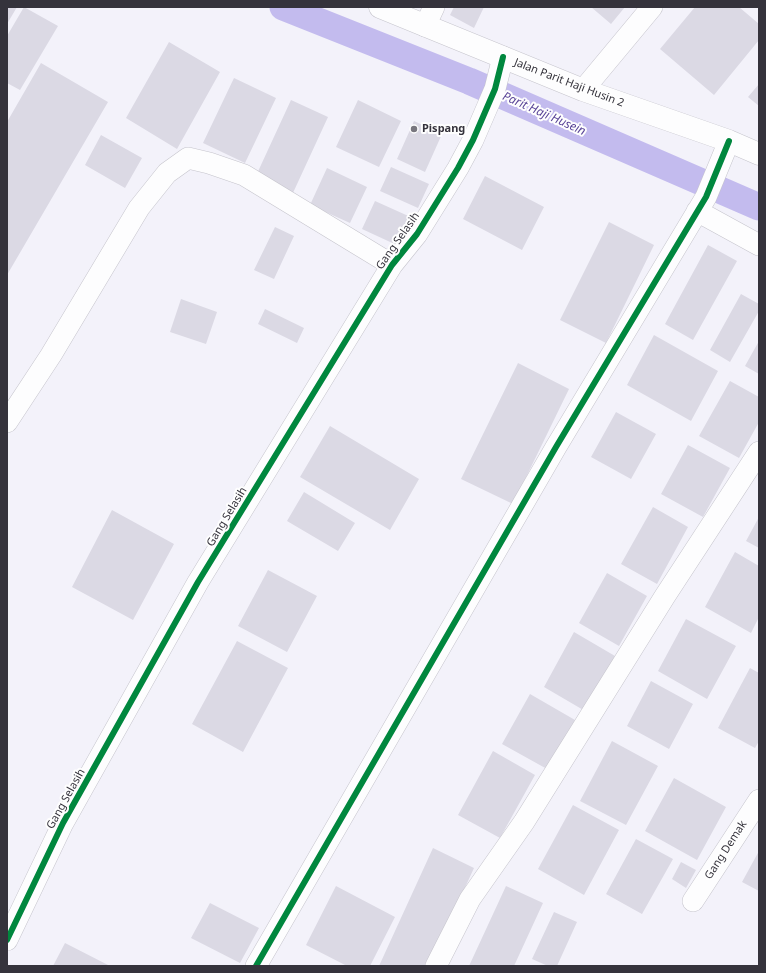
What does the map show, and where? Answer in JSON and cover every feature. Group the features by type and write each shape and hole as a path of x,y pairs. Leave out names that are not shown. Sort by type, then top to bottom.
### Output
{"street":[{"name":"Jalan Parit Haji Husin 2","path":"380,7 429,16 503,58 583,90 729,141 759,154"},
{"path":"583,90 652,7"},
{"name":"Gang Selasih","path":"7,940 63,823 198,582 392,265 417,234 454,174 473,140 484,116 495,89 503,58"},
{"path":"256,966 556,447 702,204 729,141"},
{"path":"7,422 51,356 139,208 167,173 188,158 244,175 392,265"},
{"path":"702,204 759,245"},
{"path":"436,966 470,899 524,822 665,596 759,452"},
{"name":"Gang Demak","path":"693,901 759,800"}],"building":[{"path":"7,7 17,7 7,24"},
{"path":"24,7 58,26 20,90 7,83 7,36"},
{"path":"454,7 484,7 474,28 450,15"},
{"path":"591,7 625,7 611,24"},
{"path":"695,7 739,7 759,24 759,40 714,95 660,49"},
{"path":"169,42 220,72 177,149 126,118"},
{"path":"41,63 108,102 7,275 7,122"},
{"path":"234,78 276,98 245,163 203,143"},
{"path":"759,84 759,106 748,97"},
{"path":"291,100 328,117 292,195 255,178"},
{"path":"358,100 401,121 379,167 336,147"},
{"path":"414,121 442,134 425,172 397,159"},
{"path":"101,135 142,158 125,188 85,165"},
{"path":"391,167 429,184 418,208 380,191"},
{"path":"327,168 367,187 350,223 310,205"},
{"path":"485,176 544,207 522,250 463,219"},
{"path":"375,201 415,219 401,247 362,229"},
{"path":"609,222 654,245 606,343 560,320"},
{"path":"275,227 294,236 274,279 254,270"},
{"path":"708,245 737,261 693,340 665,324"},
{"path":"741,294 759,304 759,311 730,362 710,350"},
{"path":"181,299 217,312 206,344 170,332"},
{"path":"265,309 304,328 297,343 258,324"},
{"path":"654,335 718,371 691,421 627,385"},
{"path":"759,341 759,374 745,366"},
{"path":"518,363 569,389 513,504 461,479"},
{"path":"730,381 759,397 759,422 739,458 699,436"},
{"path":"616,412 656,434 631,479 591,457"},
{"path":"330,426 419,479 390,530 300,477"},
{"path":"688,445 730,468 703,517 661,494"},
{"path":"304,492 355,523 338,551 287,521"},
{"path":"653,507 688,527 657,584 621,564"},
{"path":"112,510 174,544 133,620 72,587"},
{"path":"759,517 759,548 746,541"},
{"path":"735,552 759,566 759,617 751,633 705,607"},
{"path":"268,570 317,596 287,652 238,626"},
{"path":"607,573 647,596 619,646 579,623"},
{"path":"686,619 736,646 707,699 658,671"},
{"path":"574,632 615,656 585,711 544,687"},
{"path":"237,641 288,668 243,752 192,724"},
{"path":"750,668 759,673 759,741 755,748 718,728"},
{"path":"651,681 693,704 669,749 627,726"},
{"path":"530,694 575,720 547,769 502,744"},
{"path":"612,741 658,766 626,825 580,801"},
{"path":"493,751 535,775 500,838 458,815"},
{"path":"674,778 726,807 697,860 645,831"},
{"path":"573,805 619,830 584,895 538,869"},
{"path":"636,839 673,859 642,914 606,894"},
{"path":"433,848 474,868 429,966 379,966"},
{"path":"759,851 759,891 742,882"},
{"path":"681,862 696,870 686,888 672,879"},
{"path":"336,886 395,917 370,966 347,966 306,945"},
{"path":"506,886 543,903 514,966 469,966"},
{"path":"210,903 259,928 240,963 191,938"},
{"path":"554,912 577,922 557,966 548,966 532,959"},
{"path":"65,943 110,966 53,966"}],"waterway":[{"name":"Parit Haji Husein","path":"283,7 469,81 759,207"}],"cycle path":[{"path":"7,940 63,823 198,582 392,265 417,234 458,168 473,140 495,89 503,57"},
{"path":"256,966 556,447 706,197 729,141"}],"place":[{"name":"Pispang","path":"414,129"}]}
